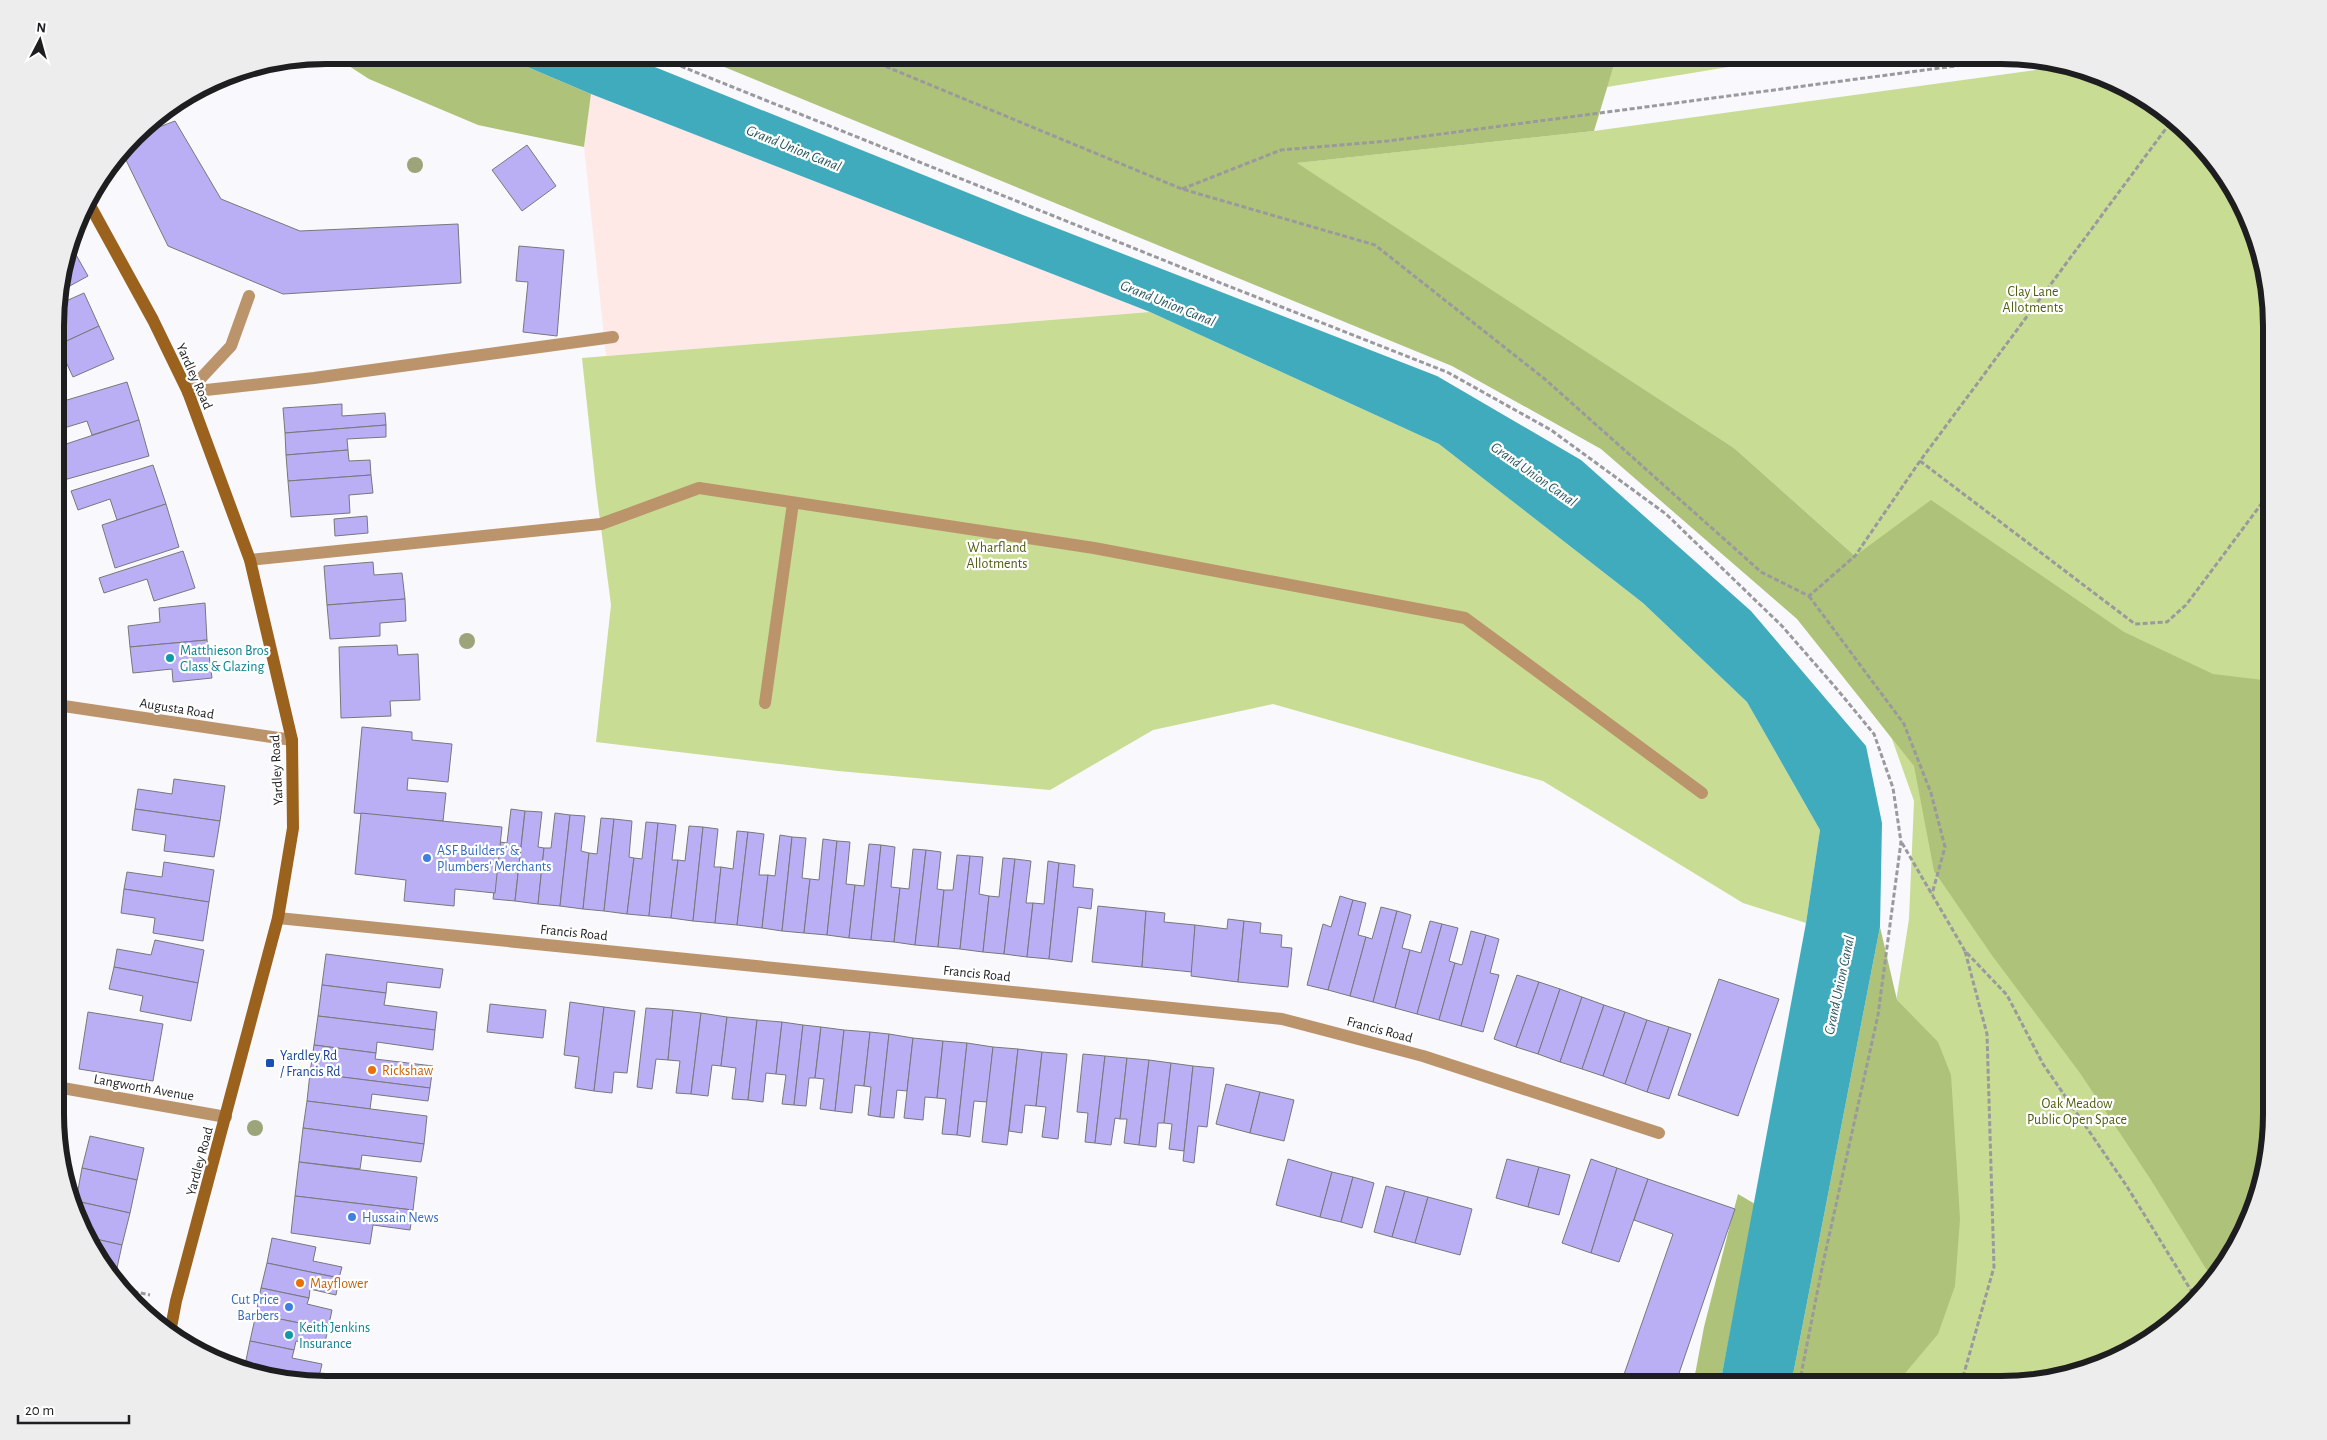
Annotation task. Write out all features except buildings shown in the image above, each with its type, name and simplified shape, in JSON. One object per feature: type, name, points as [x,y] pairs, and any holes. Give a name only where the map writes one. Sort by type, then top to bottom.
[{"type":"main road","name":"Yardley Road","points":[[92,209],[153,320],[188,392],[250,560],[292,740],[293,828],[278,918],[176,1301],[171,1326]]},
{"type":"street","points":[[188,392],[231,346],[249,296]]},
{"type":"street","points":[[188,392],[314,378],[613,337]]},
{"type":"street","points":[[250,560],[601,524],[699,488],[1094,548],[1465,618],[1702,793]]},
{"type":"street","points":[[766,703],[793,502]]},
{"type":"street","name":"Augusta Road","points":[[64,706],[292,740]]},
{"type":"street","name":"Francis Road","points":[[278,918],[1282,1019],[1423,1056],[1659,1133]]},
{"type":"street","name":"Langworth Avenue","points":[[64,1088],[226,1117]]},
{"type":"path","points":[[675,64],[1447,372],[1552,430],[1666,514],[1782,626],[1836,688],[1874,734],[1892,788],[1901,842],[1878,1015],[1822,1268],[1801,1376]]},
{"type":"path","points":[[880,64],[1182,189],[1376,245],[1546,380],[1762,572],[1808,596],[1904,724],[1931,793],[1946,847],[1932,894]]},
{"type":"path","points":[[1182,189],[1281,150],[1388,141],[1971,64]]},
{"type":"path","points":[[1808,596],[1855,556],[1920,461],[2169,125]]},
{"type":"path","points":[[1920,461],[2136,624],[2167,622],[2186,605],[2263,502]]},
{"type":"path","points":[[1901,842],[1965,951],[2007,995],[2043,1064],[2126,1185],[2192,1293]]},
{"type":"path","points":[[1963,1376],[1994,1267],[1987,1034],[1965,951]]},
{"type":"shaded area","points":[[591,94],[1150,312],[606,356],[584,147]]},
{"type":"green space","points":[[346,64],[520,64],[591,94],[584,147],[478,125],[369,79]]},
{"type":"green space","points":[[717,64],[1614,64],[1594,131],[1297,163],[1734,448],[1855,556],[1931,500],[2124,632],[2213,674],[2263,680],[2263,1131],[2254,1182],[2243,1214],[2228,1245],[2209,1274],[2151,1180],[2080,1073],[1991,954],[1934,871],[1914,766],[1797,619],[1601,449],[1452,366]]},
{"type":"green space","points":[[1614,64],[1747,64],[1607,87]]},
{"type":"green space","points":[[2048,68],[2085,78],[2117,91],[2161,118],[2209,166],[2228,195],[2243,226],[2254,258],[2263,309],[2263,1131],[2261,1148],[2254,1182],[2243,1214],[2228,1245],[2209,1274],[2161,1322],[2132,1341],[2101,1356],[2069,1367],[2018,1376],[1837,1376],[1909,919],[1914,801],[1892,739],[1862,700],[1855,556],[1734,448],[1296,163],[1594,131]]},
{"type":"green space","name":"Wharfland Allotments","points":[[1150,312],[1439,444],[1643,603],[1747,702],[1820,830],[1806,923],[1743,903],[1543,781],[1273,704],[1153,730],[1050,790],[838,771],[596,742],[611,605],[582,358]]},
{"type":"green space","points":[[1880,927],[1897,1000],[1938,1042],[1951,1075],[1960,1219],[1955,1286],[1938,1334],[1903,1376],[1793,1376]]},
{"type":"green space","points":[[1738,1194],[1755,1204],[1722,1376],[1695,1376],[1704,1327]]},
{"type":"water","name":"Grand Union Canal","points":[[520,64],[647,64],[1023,215],[1437,376],[1581,460],[1751,611],[1866,746],[1882,823],[1880,927],[1793,1376],[1722,1376],[1806,923],[1820,830],[1747,702],[1643,603],[1439,444],[1150,312],[591,94]]},
{"type":"place","name":"Matthieson Bros Glass & Glazing","points":[[170,658]]},
{"type":"place","name":"ASF Builders' & Plumbers' Merchants","points":[[427,858]]},
{"type":"place","name":"Yardley Rd / Francis Rd","points":[[270,1063]]},
{"type":"place","name":"Rickshaw","points":[[372,1070]]},
{"type":"place","name":"Hussain News","points":[[352,1217]]},
{"type":"place","name":"Mayflower","points":[[300,1283]]},
{"type":"place","name":"Cut Price Barbers","points":[[289,1307]]},
{"type":"place","name":"Keith Jenkins Insurance","points":[[289,1335]]},
{"type":"park label","name":"Clay Lane Allotments","points":[[2033,300]]},
{"type":"park label","name":"Oak Meadow Public Open Space","points":[[2077,1112]]}]
